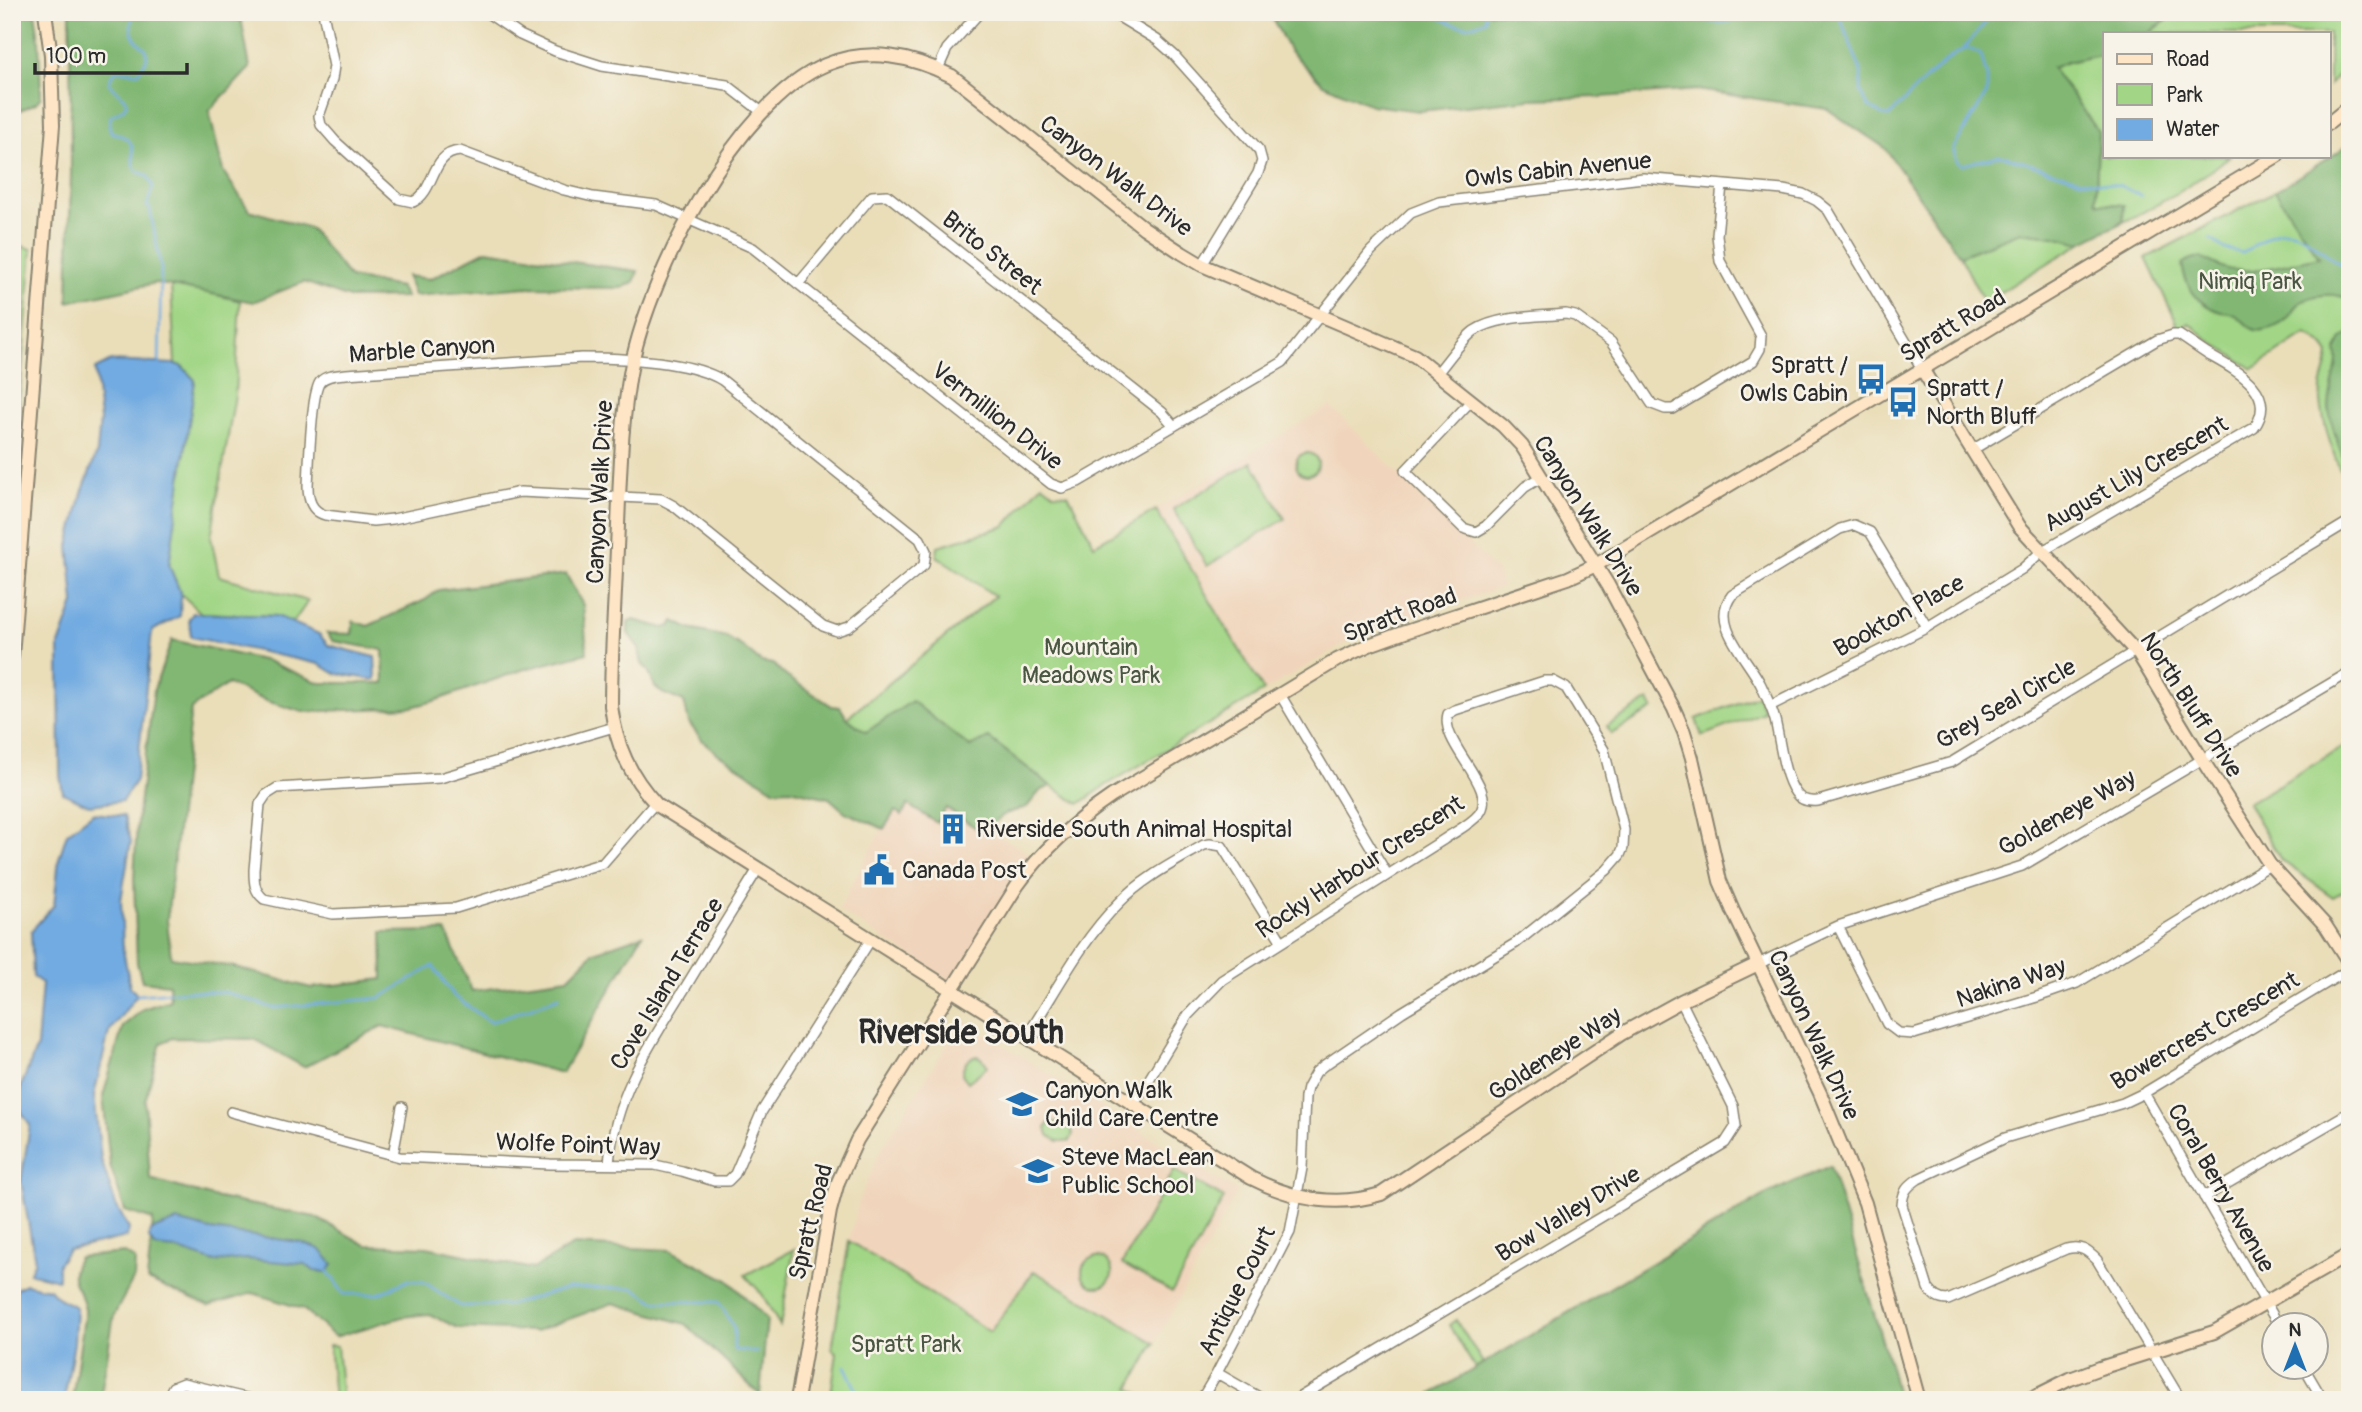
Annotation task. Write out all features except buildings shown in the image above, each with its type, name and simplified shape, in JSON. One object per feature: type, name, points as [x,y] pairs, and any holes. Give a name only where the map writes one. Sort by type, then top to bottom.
[{"type":"street","points":[[12,657],[53,125],[53,78],[45,12]]},
{"type":"street","name":"Vermillion Drive","points":[[323,12],[334,66],[319,116],[321,125],[334,141],[399,200],[413,202],[420,199],[443,156],[460,151],[564,190],[593,197],[649,203],[688,218],[753,248],[1056,486],[1068,487],[1078,482],[1283,362],[1318,316]]},
{"type":"street","points":[[486,12],[520,35],[555,51],[602,66],[727,85],[762,112]]},
{"type":"street","points":[[938,69],[947,49],[980,12]]},
{"type":"street","points":[[1111,12],[1157,40],[1174,55],[1259,150],[1262,161],[1258,173],[1202,265]]},
{"type":"street","name":"Canyon Walk Drive","points":[[952,989],[655,803],[632,774],[622,755],[614,727],[611,693],[624,419],[633,361],[652,300],[688,218],[712,179],[762,112],[803,77],[827,64],[850,57],[879,54],[920,61],[962,84],[1144,228],[1202,265],[1415,356],[1516,438],[1596,565],[1684,732],[1720,881],[1820,1093],[1865,1203],[1919,1400]]},
{"type":"street","points":[[2330,122],[2350,106]]},
{"type":"street","name":"Spratt Road","points":[[797,1400],[821,1256],[838,1182],[867,1123],[1026,874],[1065,831],[1112,796],[1337,660],[1370,645],[1543,587],[1596,565],[2274,158]]},
{"type":"street","name":"Owls Cabin Avenue","points":[[1318,316],[1371,251],[1401,220],[1422,207],[1439,202],[1643,178],[1794,192],[1824,206],[1840,228],[1922,369]]},
{"type":"street","points":[[1438,372],[1462,343],[1484,326],[1503,321],[1566,314],[1575,316],[1612,342],[1648,400],[1665,409],[1673,409],[1753,361],[1760,349],[1761,336],[1720,261],[1717,235],[1722,185]]},
{"type":"street","name":"Brito Street","points":[[798,284],[872,196],[887,194],[1162,412],[1174,426]]},
{"type":"street","name":"August Lily Crescent","points":[[1972,450],[2166,336],[2179,335],[2242,373],[2254,386],[2260,409],[2260,416],[2254,428],[2041,552]]},
{"type":"street","name":"Marble Canyon","points":[[619,496],[520,492],[382,521],[318,513],[308,494],[315,401],[320,382],[333,375],[582,358],[633,361]]},
{"type":"street","points":[[619,496],[653,498],[668,502],[823,626],[837,631],[849,627],[909,578],[924,565],[926,558],[926,551],[920,539],[722,380],[695,368],[633,361]]},
{"type":"street","name":"North Bluff Drive","points":[[1922,369],[2019,526],[2135,651],[2270,865],[2318,916],[2350,964]]},
{"type":"street","points":[[1471,401],[1405,471],[1463,528],[1476,532],[1486,526],[1525,487],[1542,477]]},
{"type":"street","name":"Grey Seal Circle","points":[[1927,627],[1870,532],[1854,525],[1840,529],[1732,595],[1724,609],[1725,625],[1760,683],[1770,706],[1790,783],[1799,797],[1811,802],[1818,801],[1952,762],[2350,521]]},
{"type":"street","name":"Bookton Place","points":[[1770,706],[1927,627],[2022,569],[2041,552]]},
{"type":"street","name":"Goldeneye Way","points":[[952,989],[1133,1106],[1269,1188],[1298,1196],[1352,1202],[1381,1194],[1621,1034],[1681,1001],[1838,926],[2022,866],[2350,672]]},
{"type":"street","name":"Rocky Harbour Crescent","points":[[1133,1106],[1188,1015],[1222,980],[1478,815],[1482,809],[1482,791],[1447,727],[1448,714],[1544,681],[1553,681],[1566,688],[1604,750],[1624,830],[1620,855],[1607,870],[1516,943],[1402,1012],[1316,1072],[1305,1097],[1298,1196]]},
{"type":"street","points":[[1281,696],[1387,874]]},
{"type":"street","points":[[614,727],[440,778],[277,788],[266,795],[260,804],[254,870],[257,892],[264,899],[333,914],[456,908],[603,863],[655,803]]},
{"type":"street","points":[[1027,1036],[1083,947],[1107,915],[1135,889],[1165,867],[1204,845],[1222,846],[1282,942]]},
{"type":"street","name":"Nakina Way","points":[[1838,926],[1887,1024],[1899,1032],[1914,1034],[2077,983],[2270,865]]},
{"type":"street","name":"Cove Island Terrace","points":[[609,1163],[614,1127],[623,1099],[644,1053],[758,869]]},
{"type":"street","name":"Wolfe Point Way","points":[[231,1112],[393,1155],[550,1164],[655,1165],[722,1182],[732,1178],[762,1111],[871,939]]},
{"type":"street","name":"Bowercrest Crescent","points":[[2153,1352],[2097,1260],[2077,1246],[1948,1300],[1940,1300],[1928,1288],[1902,1205],[1903,1194],[1908,1186],[1918,1179],[2006,1138],[2144,1093],[2350,969]]},
{"type":"street","name":"Bow Valley Drive","points":[[1295,1400],[1725,1143],[1736,1126],[1733,1106],[1681,1001]]},
{"type":"street","name":"Coral Berry Avenue","points":[[2144,1093],[2270,1310]]},
{"type":"street","points":[[393,1155],[402,1107]]},
{"type":"street","points":[[2204,1198],[2350,1112]]},
{"type":"street","name":"Antique Court","points":[[1200,1400],[1217,1373],[1286,1240],[1294,1221],[1298,1196]]},
{"type":"street","points":[[2034,1399],[2070,1379],[2214,1332],[2350,1254]]},
{"type":"street","points":[[2153,1352],[2181,1400]]},
{"type":"street","points":[[1217,1373],[1264,1400]]},
{"type":"street","points":[[2311,1380],[2323,1400]]},
{"type":"street","points":[[166,1400],[173,1387],[183,1383],[254,1400]]},
{"type":"shaded area","points":[[1330,406],[1497,571],[1502,587],[1391,623],[1344,644],[1264,691],[1156,510]]},
{"type":"shaded area","points":[[907,798],[945,801],[1033,857],[951,982],[839,910],[895,803]]},
{"type":"shaded area","name":"Steve MacLean Public School","points":[[963,1020],[1237,1192],[1155,1343],[1034,1272],[991,1332],[849,1241],[859,1201],[881,1150]]},
{"type":"green space","points":[[12,12],[35,12],[41,97],[36,103],[12,114]]},
{"type":"green space","points":[[70,12],[240,12],[250,68],[209,111],[223,171],[249,210],[310,228],[350,278],[400,287],[406,297],[349,298],[304,282],[253,302],[156,283],[68,302],[71,172]]},
{"type":"green space","points":[[1269,12],[2178,12],[2150,32],[2103,32],[2103,54],[2052,68],[2098,131],[2096,200],[2098,203],[2124,205],[2123,220],[2081,243],[2020,232],[1960,256],[1885,148],[1827,109],[1697,90],[1530,99],[1420,111],[1371,105],[1323,84],[1289,50]]},
{"type":"green space","points":[[2178,12],[2350,12],[2350,64],[2330,84],[2330,32],[2150,32]]},
{"type":"green space","points":[[2103,54],[2103,158],[2227,158],[2174,195],[2113,227],[2123,220],[2096,200],[2098,131],[2052,68]]},
{"type":"green space","points":[[2350,142],[2350,301],[2331,295],[2310,298],[2298,304],[2280,324],[2260,331],[2252,329],[2235,315],[2213,309],[2200,300],[2186,280],[2182,264],[2189,260],[2201,258],[2225,268],[2243,271],[2319,257],[2275,191]]},
{"type":"green space","name":"Nimiq Park","points":[[2275,191],[2350,301],[2350,490],[2334,455],[2322,412],[2321,388],[2329,355],[2322,345],[2306,334],[2253,369],[2213,343],[2189,323],[2181,329],[2176,327],[2177,323],[2146,258]]},
{"type":"green space","points":[[2020,232],[2081,243],[1984,302],[1960,256]]},
{"type":"green space","points":[[12,245],[32,249],[12,492]]},
{"type":"green space","points":[[486,250],[638,271],[634,282],[622,288],[528,287],[414,296],[407,276],[430,279]]},
{"type":"green space","points":[[171,286],[240,301],[235,395],[211,537],[219,576],[308,601],[293,623],[277,616],[201,613],[181,594],[169,565],[195,380],[182,366],[175,364]]},
{"type":"green space","points":[[2350,333],[2350,477],[2329,409],[2337,362],[2336,350],[2342,339]]},
{"type":"green space","points":[[1307,453],[1315,456],[1318,464],[1315,472],[1307,475],[1299,472],[1296,464],[1299,456]]},
{"type":"green space","points":[[1252,462],[1285,519],[1207,566],[1173,509]]},
{"type":"green space","name":"Mountain Meadows Park","points":[[1042,484],[1054,493],[1068,494],[1094,545],[1156,510],[1264,691],[1079,804],[989,738],[970,747],[912,702],[866,733],[847,718],[995,596],[937,556],[938,546],[1005,526]]},
{"type":"green space","points":[[566,574],[583,605],[587,653],[522,670],[412,707],[303,712],[266,701],[228,684],[191,709],[167,920],[171,957],[234,967],[311,988],[383,979],[382,932],[446,931],[472,991],[568,978],[594,952],[642,935],[562,1073],[382,1026],[304,1067],[254,1039],[172,1038],[161,1043],[145,1101],[150,1179],[213,1197],[315,1217],[366,1245],[427,1247],[533,1269],[573,1245],[670,1250],[728,1280],[767,1319],[760,1395],[686,1324],[613,1303],[536,1331],[458,1328],[429,1314],[402,1317],[335,1337],[303,1309],[253,1293],[209,1306],[147,1280],[153,1220],[125,1211],[110,1165],[103,1096],[123,1026],[143,1009],[170,1000],[169,984],[142,981],[137,963],[134,880],[137,821],[154,689],[172,640],[267,661],[320,683],[384,683],[383,650],[333,641],[327,633],[352,634],[353,621],[368,626],[425,600],[439,590]]},
{"type":"green space","points":[[634,620],[664,628],[671,626],[674,621],[690,629],[726,637],[761,662],[773,664],[786,676],[832,706],[840,707],[847,718],[866,732],[912,701],[970,747],[989,738],[1051,786],[1040,791],[1027,807],[1005,814],[982,832],[946,808],[937,823],[908,805],[902,815],[895,811],[884,829],[845,812],[829,798],[790,789],[775,790],[717,753],[689,723],[684,702],[662,693],[655,687],[648,670],[642,664],[639,649],[628,633],[628,622]]},
{"type":"green space","points":[[1758,695],[1764,712],[1702,736],[1696,719]]},
{"type":"green space","points":[[1649,700],[1653,709],[1611,734],[1607,726]]},
{"type":"green space","points":[[2350,743],[2350,887],[2333,897],[2281,860],[2248,803]]},
{"type":"green space","points":[[977,1056],[988,1066],[968,1082],[962,1074],[963,1067],[968,1060]]},
{"type":"green space","points":[[1050,1122],[1067,1125],[1073,1134],[1070,1141],[1058,1141],[1048,1135],[1046,1127]]},
{"type":"green space","points":[[1830,1166],[1898,1400],[1422,1400],[1767,1194]]},
{"type":"green space","points":[[1174,1170],[1224,1198],[1172,1292],[1122,1264]]},
{"type":"green space","name":"Spratt Park","points":[[849,1241],[990,1332],[1034,1271],[1155,1343],[1130,1388],[1150,1400],[1131,1400],[1124,1396],[1121,1400],[830,1400],[837,1353],[832,1349]]},
{"type":"green space","points":[[794,1249],[780,1326],[762,1294],[745,1275]]},
{"type":"green space","points":[[125,1253],[135,1260],[134,1278],[114,1315],[100,1400],[72,1400],[85,1311],[73,1279],[75,1266],[79,1257]]},
{"type":"green space","points":[[1097,1257],[1108,1261],[1112,1272],[1108,1283],[1097,1287],[1086,1283],[1082,1272],[1086,1261]]},
{"type":"green space","points":[[1456,1320],[1483,1363],[1475,1368],[1449,1325]]},
{"type":"green space","points":[[329,1345],[337,1346],[342,1400],[334,1400]]},
{"type":"water","points":[[111,361],[175,364],[181,366],[195,380],[169,565],[181,594],[180,616],[152,631],[136,780],[122,801],[89,805],[63,793],[60,776],[59,645],[74,603],[69,546],[82,493],[97,452],[100,420],[95,369]]},
{"type":"water","points":[[193,613],[277,616],[319,634],[328,645],[375,657],[376,680],[334,673],[319,664],[191,637],[189,619]]},
{"type":"water","points":[[93,813],[124,816],[131,841],[121,900],[123,949],[130,986],[137,995],[109,1032],[94,1095],[101,1159],[116,1205],[129,1229],[127,1237],[68,1250],[58,1264],[58,1280],[29,1273],[35,1261],[21,1181],[30,1125],[15,1102],[37,1046],[42,983],[33,977],[31,931],[54,905],[59,858],[67,833]]},
{"type":"water","points":[[177,1221],[211,1230],[299,1242],[320,1249],[333,1264],[328,1272],[314,1271],[305,1264],[246,1259],[215,1262],[176,1249],[155,1247],[149,1239],[150,1231]]},
{"type":"water","points":[[25,1284],[49,1289],[60,1299],[76,1307],[74,1343],[64,1400],[12,1400],[12,1291]]},
{"type":"waterway","points":[[135,12],[131,23],[132,33],[146,49],[147,58],[139,72],[121,70],[111,76],[109,83],[127,103],[123,109],[111,116],[109,125],[111,132],[131,143],[133,166],[138,172],[147,175],[153,186],[147,206],[150,209],[161,268],[159,365]]},
{"type":"waterway","points":[[1430,12],[1450,23],[1464,26],[1485,20],[1486,12]]},
{"type":"waterway","points":[[1565,12],[1575,12]]},
{"type":"waterway","points":[[1701,12],[1703,18],[1714,22],[1733,20],[1749,12]]},
{"type":"waterway","points":[[1838,12],[1861,71],[1861,92],[1868,106],[1882,115],[1889,116],[1958,52],[1968,49],[1981,55],[1987,77],[1987,93],[1953,149],[1957,161],[1962,165],[1998,156],[2007,157],[2081,180],[2119,185],[2141,196]]},
{"type":"waterway","points":[[1963,50],[1994,12]]},
{"type":"waterway","points":[[2211,239],[2225,249],[2243,253],[2277,232],[2297,233],[2350,269]]},
{"type":"waterway","points":[[137,995],[184,991],[225,992],[273,1008],[380,998],[433,966],[454,996],[490,1022],[559,997]]},
{"type":"waterway","points":[[326,1269],[344,1294],[378,1294],[409,1280],[424,1282],[460,1306],[509,1305],[568,1288],[634,1288],[654,1301],[719,1302],[734,1328],[734,1350],[757,1352]]},
{"type":"waterway","points":[[845,1366],[861,1400]]},
{"type":"place","name":"Spratt / Owls Cabin","points":[[1871,379]]},
{"type":"place","name":"Spratt / North Bluff","points":[[1903,402]]},
{"type":"place","name":"Riverside South Animal Hospital","points":[[953,829]]},
{"type":"place","name":"Canada Post","points":[[879,870]]},
{"type":"place","name":"Canyon Walk Child Care Centre","points":[[1022,1104]]},
{"type":"place","name":"Steve MacLean Public School","points":[[1038,1171]]},
{"type":"district","name":"Riverside South","points":[[961,1033]]}]
